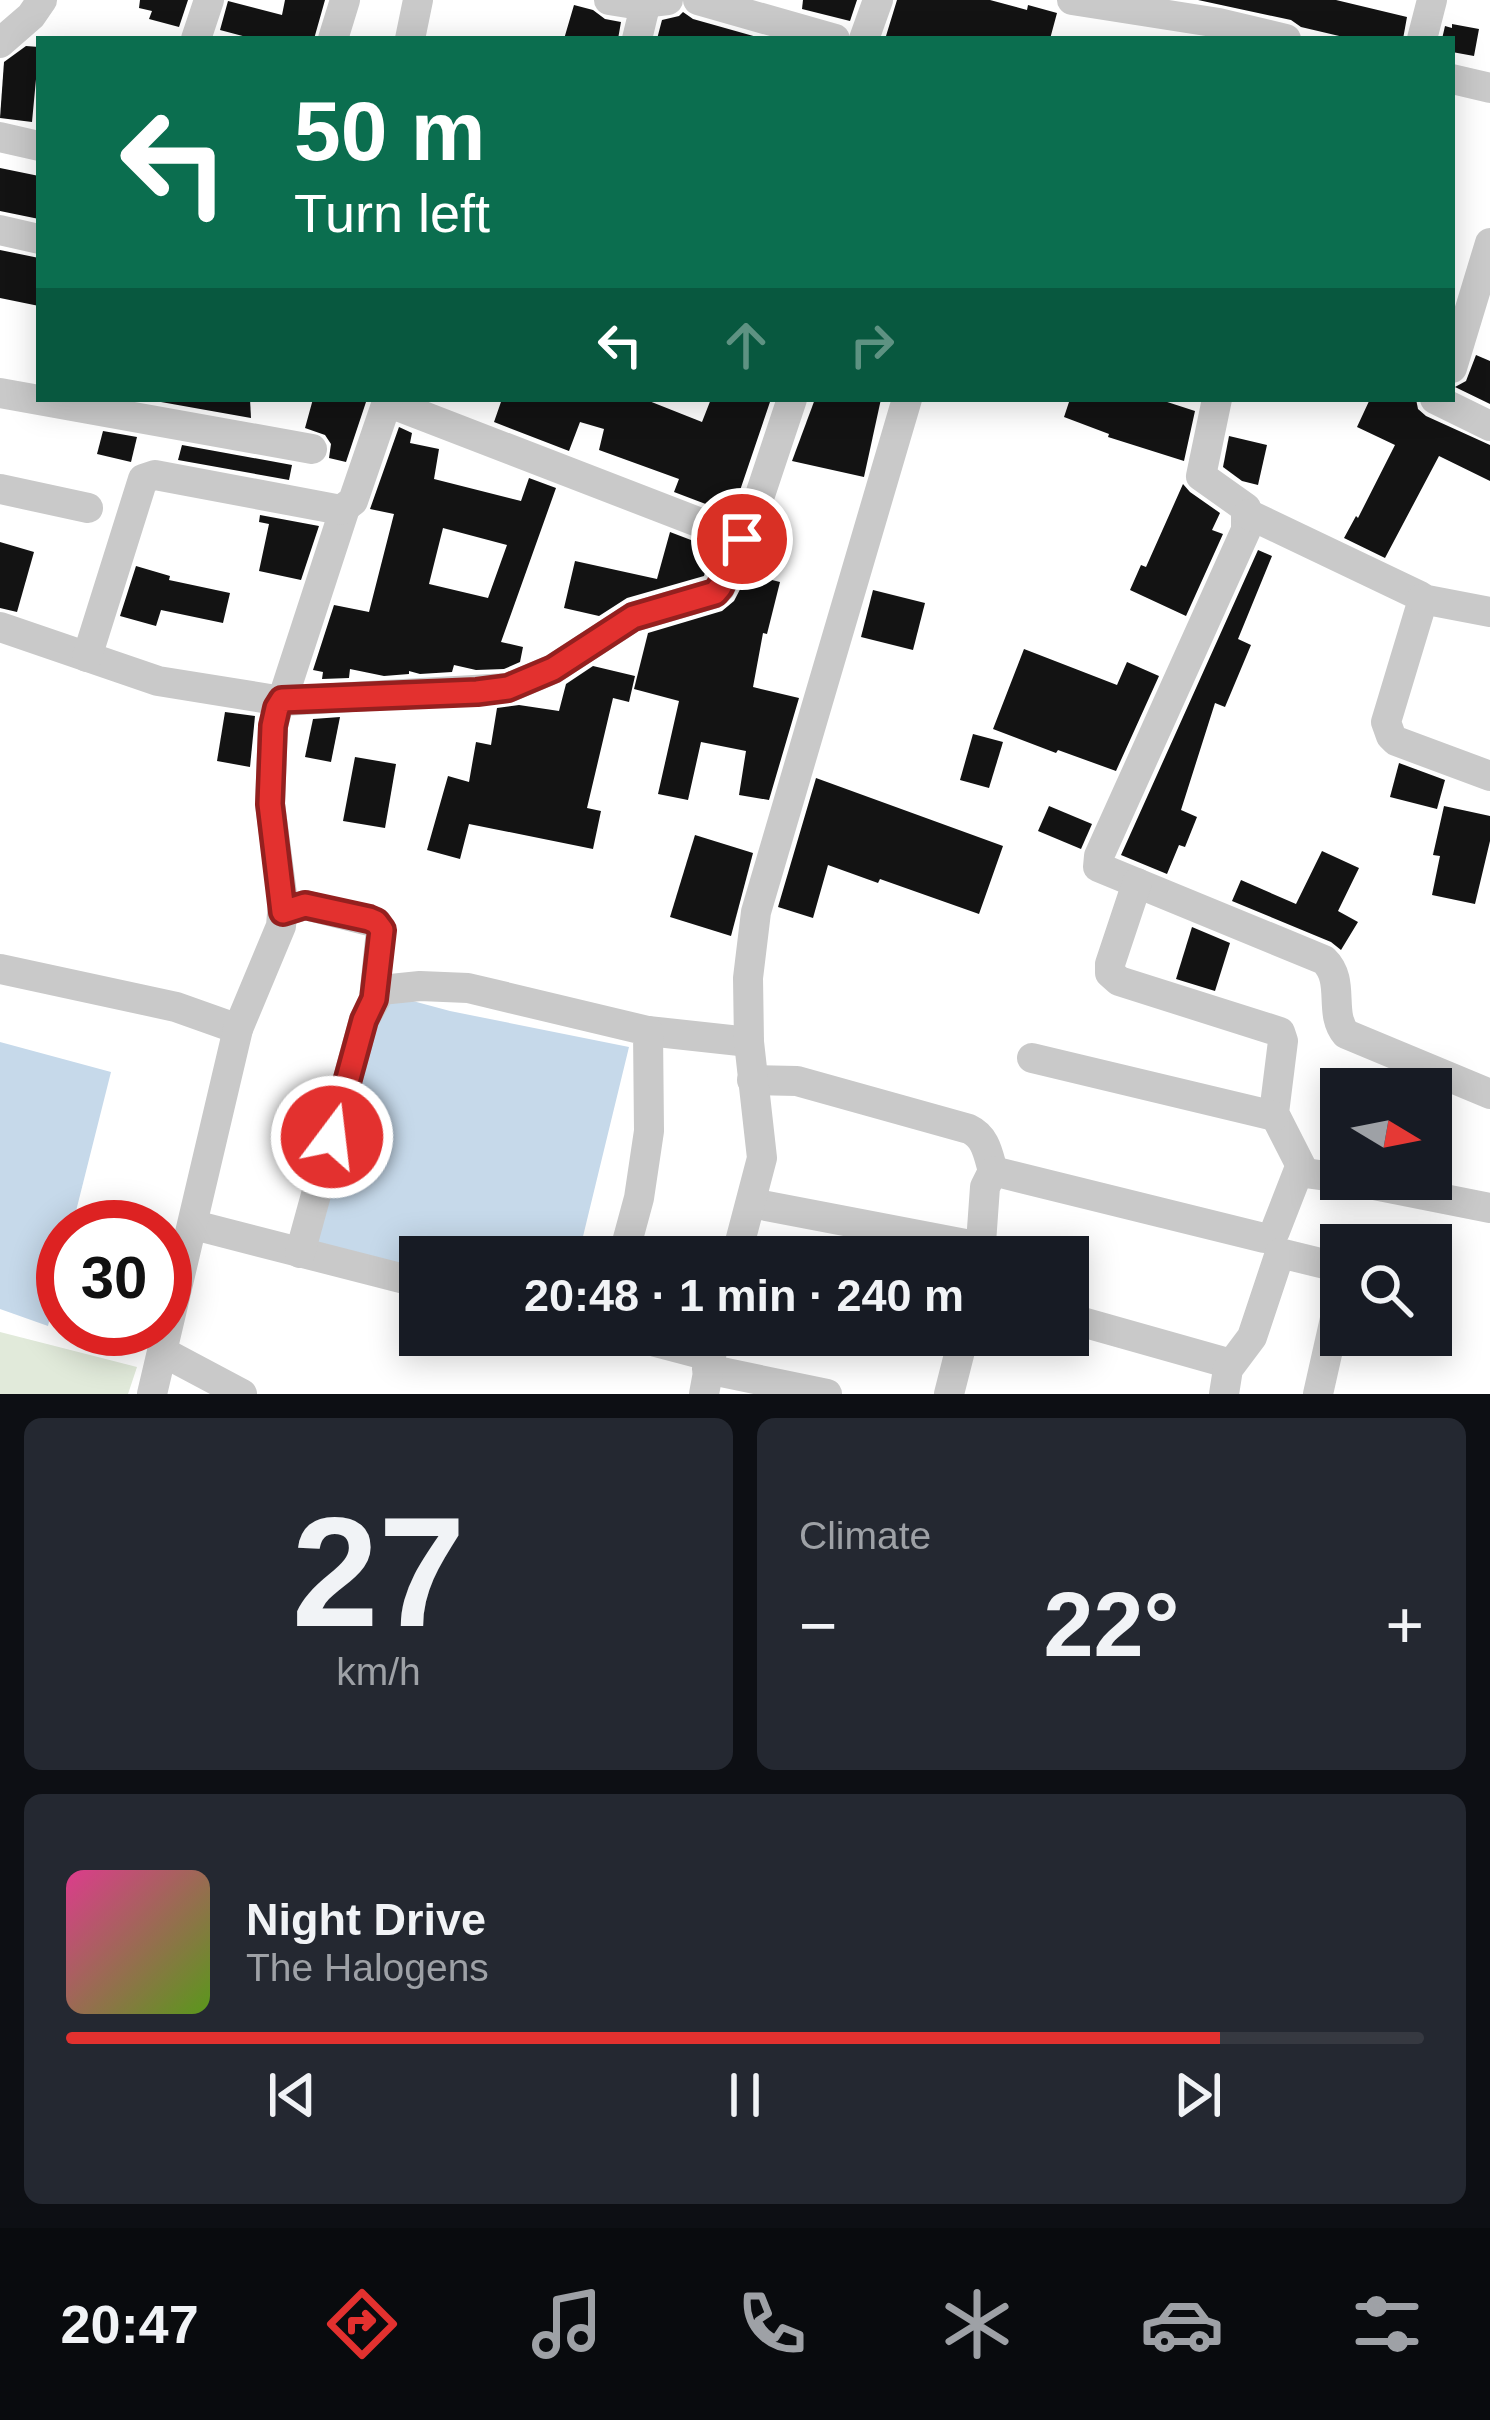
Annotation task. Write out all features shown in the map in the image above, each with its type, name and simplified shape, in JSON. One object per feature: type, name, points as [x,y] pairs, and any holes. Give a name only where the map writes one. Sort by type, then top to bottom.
[{"type":"street","points":[[0,43],[42,0]]},
{"type":"street","points":[[197,36],[209,0]]},
{"type":"street","points":[[334,36],[345,0]]},
{"type":"street","points":[[411,36],[418,0]]},
{"type":"street","points":[[609,0],[660,1],[640,36]]},
{"type":"street","points":[[698,0],[824,36]]},
{"type":"street","points":[[865,36],[878,0]]},
{"type":"street","points":[[1072,0],[1222,11],[1279,36]]},
{"type":"street","points":[[1423,36],[1432,0]]},
{"type":"street","points":[[1455,80],[1490,88]]},
{"type":"street","points":[[0,137],[36,145]]},
{"type":"street","points":[[0,230],[36,238]]},
{"type":"street","points":[[1455,358],[1490,243]]},
{"type":"street","points":[[0,393],[36,399]]},
{"type":"street","points":[[50,402],[312,449]]},
{"type":"street","points":[[87,657],[147,477],[340,510],[353,501],[387,402]]},
{"type":"street","points":[[393,402],[742,539]]},
{"type":"street","points":[[0,627],[158,681],[282,700],[508,688],[553,669],[633,617],[715,593],[742,539],[786,402]]},
{"type":"street","points":[[742,1236],[762,1158],[748,1042],[748,978],[756,912],[906,402]]},
{"type":"street","points":[[1215,402],[1202,476],[1243,503],[1248,514],[1246,530],[1099,867],[1324,961],[1336,973],[1339,1024],[1346,1034],[1490,1094]]},
{"type":"street","points":[[1444,402],[1490,426]]},
{"type":"street","points":[[0,489],[88,508]]},
{"type":"street","points":[[192,1234],[238,1029],[281,926],[270,804],[273,726],[345,508]]},
{"type":"street","points":[[1248,514],[1422,599],[1490,612]]},
{"type":"street","points":[[1422,599],[1386,722],[1388,730],[1396,741],[1490,776]]},
{"type":"street","points":[[1137,883],[1110,973],[1119,981],[1280,1032],[1283,1041],[1274,1116],[1304,1172]]},
{"type":"street","points":[[283,912],[305,905],[376,922],[382,930],[374,999]]},
{"type":"street","points":[[0,969],[176,1007],[238,1029]]},
{"type":"street","points":[[300,1253],[364,1020],[381,990],[468,988],[648,1031],[748,1042]]},
{"type":"street","points":[[629,1236],[649,1131],[648,1031]]},
{"type":"street","points":[[1032,1058],[1274,1116]]},
{"type":"street","points":[[752,1080],[797,1081],[969,1129],[983,1141],[993,1171],[985,1187],[981,1236]]},
{"type":"street","points":[[993,1171],[1264,1238],[1275,1232],[1295,1175],[1320,1175]]},
{"type":"street","points":[[1449,1200],[1490,1208]]},
{"type":"street","points":[[751,1203],[905,1236]]},
{"type":"street","points":[[194,1226],[399,1278]]},
{"type":"street","points":[[1089,1326],[1227,1379],[1252,1337],[1280,1253],[1320,1263]]},
{"type":"street","points":[[152,1394],[162,1356]]},
{"type":"street","points":[[171,1356],[242,1394]]},
{"type":"street","points":[[949,1394],[959,1356]]},
{"type":"street","points":[[1318,1394],[1327,1356]]},
{"type":"street","points":[[709,1363],[827,1394]]},
{"type":"green space","points":[[0,1332],[36,1341],[36,1356],[94,1356],[137,1367],[128,1394],[0,1394]]},
{"type":"water","points":[[383,993],[629,1047],[583,1236],[399,1236],[399,1275],[310,1253]]},
{"type":"water","points":[[0,1042],[111,1072],[79,1200],[36,1200],[36,1322],[0,1309]]},
{"type":"building","points":[[140,0],[188,0],[179,27],[149,19],[152,11],[139,8]]},
{"type":"building","points":[[285,0],[325,0],[315,36],[243,36],[220,30],[228,1],[282,15]]},
{"type":"building","points":[[803,0],[857,0],[850,21],[802,9]]},
{"type":"building","points":[[897,0],[990,0],[1057,13],[1051,36],[886,36]]},
{"type":"building","points":[[1198,0],[1336,0],[1407,17],[1404,36],[1339,36]]},
{"type":"building","points":[[574,5],[621,22],[619,36],[565,36]]},
{"type":"building","points":[[683,12],[753,36],[658,36],[662,20]]},
{"type":"building","points":[[1452,24],[1479,29],[1474,56],[1455,53],[1455,36],[1443,36],[1445,26],[1452,28]]},
{"type":"building","points":[[26,46],[36,47],[32,122],[0,118],[4,62]]},
{"type":"building","points":[[0,168],[36,175],[36,218],[0,211]]},
{"type":"building","points":[[0,250],[36,257],[36,305],[0,298]]},
{"type":"building","points":[[1476,355],[1490,361],[1490,404],[1455,387],[1466,381]]},
{"type":"building","points":[[161,402],[250,402],[251,418]]},
{"type":"building","points":[[312,402],[366,402],[346,462],[329,458],[331,444],[325,435],[305,428]]},
{"type":"building","points":[[501,402],[652,402],[702,422],[710,402],[770,402],[732,514],[674,492],[679,479],[599,450],[604,429],[580,422],[569,451],[494,422]]},
{"type":"building","points":[[814,402],[880,402],[864,477],[792,461]]},
{"type":"building","points":[[1069,402],[1167,402],[1195,411],[1184,461],[1108,437],[1064,417]]},
{"type":"building","points":[[1369,402],[1417,402],[1426,416],[1490,445],[1490,481],[1439,456],[1385,558],[1344,538],[1395,445],[1357,427]]},
{"type":"building","points":[[399,427],[412,433],[410,443],[439,449],[434,479],[521,501],[529,478],[556,488],[501,642],[523,647],[520,662],[504,669],[454,665],[452,672],[384,676],[350,669],[349,678],[322,679],[323,672],[313,670],[334,605],[369,612],[394,514],[370,509]],"holes":[[[443,528],[507,545],[488,598],[429,584]]]},
{"type":"building","points":[[103,431],[137,437],[131,462],[97,454]]},
{"type":"building","points":[[1229,436],[1267,445],[1258,485],[1242,481],[1223,467]]},
{"type":"building","points":[[182,445],[292,465],[289,480],[178,460]]},
{"type":"building","points":[[1183,484],[1220,513],[1212,530],[1223,534],[1186,616],[1130,590],[1141,565],[1146,567]]},
{"type":"building","points":[[260,515],[319,526],[301,580],[259,571],[269,524],[259,522]]},
{"type":"building","points":[[670,532],[712,548],[704,576],[627,598],[599,616],[564,608],[575,561],[657,579]]},
{"type":"building","points":[[0,542],[34,552],[17,612],[0,608]]},
{"type":"building","points":[[1258,550],[1272,556],[1238,639],[1251,645],[1225,707],[1215,703],[1181,810],[1197,817],[1167,874],[1121,855]]},
{"type":"building","points":[[136,566],[170,576],[169,580],[230,593],[223,623],[161,610],[156,626],[120,616]]},
{"type":"building","points":[[748,574],[780,582],[767,634],[763,633],[753,687],[799,698],[769,800],[739,795],[746,751],[701,742],[688,800],[658,794],[679,701],[634,689],[648,633],[722,611],[734,601]]},
{"type":"building","points":[[873,590],[925,603],[913,650],[861,637]]},
{"type":"building","points":[[1024,649],[1117,685],[1127,662],[1159,676],[1116,771],[993,729]]},
{"type":"building","points":[[593,666],[635,676],[629,702],[613,698],[587,808],[601,811],[593,849],[469,824],[460,859],[427,850],[448,776],[469,782],[476,742],[491,745],[497,708],[519,705],[559,711],[566,684]]},
{"type":"building","points":[[225,712],[255,716],[250,767],[217,761]]},
{"type":"building","points":[[340,717],[331,762],[305,757],[313,719]]},
{"type":"building","points":[[973,734],[1003,742],[989,788],[960,780]]},
{"type":"building","points":[[355,757],[396,764],[385,828],[343,821]]},
{"type":"building","points":[[1399,763],[1445,780],[1437,809],[1390,797]]},
{"type":"building","points":[[816,778],[1003,846],[979,914],[828,865],[813,918],[778,907]]},
{"type":"building","points":[[1049,806],[1092,824],[1081,849],[1038,831]]},
{"type":"building","points":[[1444,806],[1490,816],[1490,841],[1475,904],[1432,895],[1440,856],[1433,855]]},
{"type":"building","points":[[695,835],[753,853],[731,936],[670,917]]},
{"type":"building","points":[[1322,851],[1359,868],[1338,911],[1358,922],[1341,950],[1232,901],[1241,880],[1296,904]]},
{"type":"building","points":[[1192,927],[1230,943],[1215,991],[1176,979]]},
{"type":"route","points":[[332,1137],[374,999],[382,930],[369,919],[305,905],[283,912],[270,804],[273,726],[279,704],[282,700],[508,688],[553,669],[633,617],[715,593],[742,539]]}]
